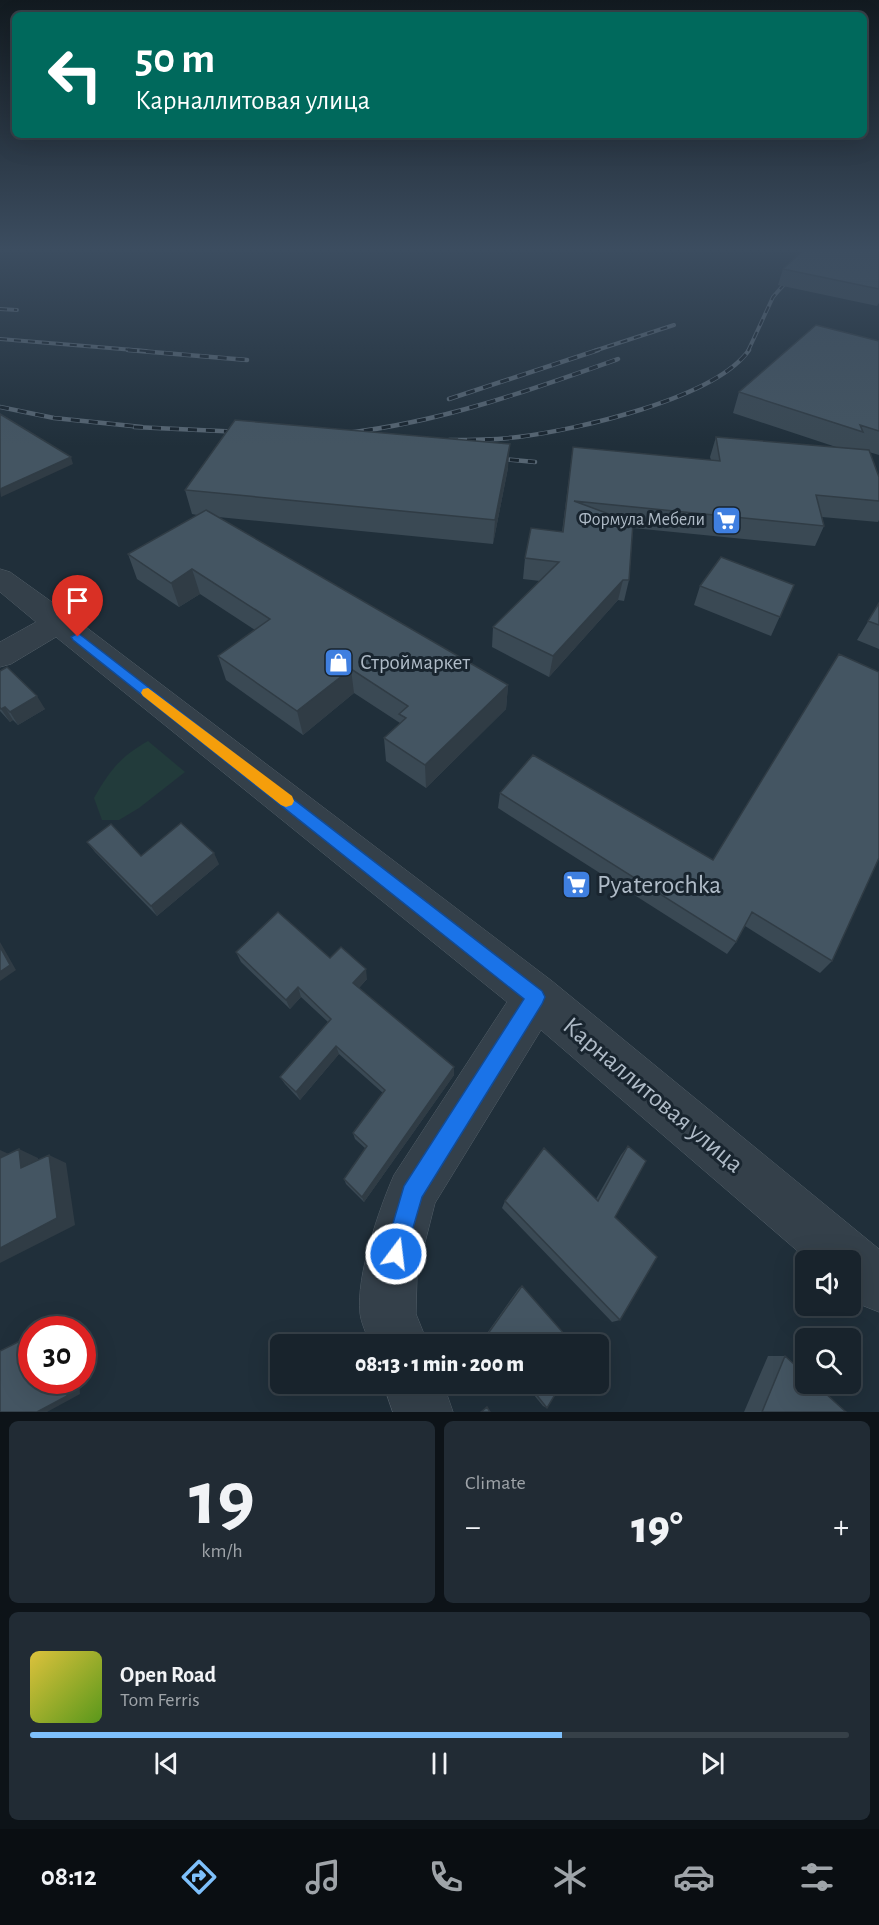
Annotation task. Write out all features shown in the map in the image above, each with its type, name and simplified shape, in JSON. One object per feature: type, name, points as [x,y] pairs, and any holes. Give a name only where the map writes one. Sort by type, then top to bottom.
[{"type":"street","name":"Карналлитовая улица","points":[[0,578],[536,997],[838,1250]]},
{"type":"street","points":[[0,656],[59,622]]},
{"type":"street","points":[[395,1334],[388,1314],[390,1274],[412,1193],[536,997]]},
{"type":"street","name":"Карналлитовая улица","points":[[861,1269],[879,1284]]},
{"type":"street","points":[[417,1394],[423,1412]]},
{"type":"green space","points":[[148,741],[185,772],[139,808],[119,820],[102,820],[94,798],[116,765]]},
{"type":"building","points":[[816,325],[879,341],[879,431],[860,425],[863,432],[739,392]]},
{"type":"building","points":[[0,414],[71,457],[0,489]]},
{"type":"building","points":[[235,420],[510,444],[495,520],[185,490]]},
{"type":"building","points":[[716,437],[869,450],[879,477],[879,501],[816,495],[824,526],[574,501],[633,523],[629,580],[623,580],[553,656],[493,627],[559,562],[525,558],[531,528],[563,532],[573,447],[720,461]]},
{"type":"building","name":"Строймаркет","points":[[206,510],[508,685],[425,765],[384,738],[406,718],[399,714],[408,706],[351,669],[297,711],[218,656],[270,619],[192,569],[171,583],[128,554]]},
{"type":"building","points":[[721,557],[794,585],[780,617],[700,586]]},
{"type":"building","points":[[879,603],[879,625],[868,621]]},
{"type":"building","points":[[839,654],[879,672],[879,858],[832,961],[752,912],[736,942],[500,793],[533,755],[713,860]]},
{"type":"building","points":[[7,667],[37,696],[10,712],[5,707],[1,709],[0,707],[0,671]]},
{"type":"building","points":[[181,823],[214,853],[151,906],[87,842],[111,824],[141,856]]},
{"type":"building","points":[[278,912],[330,958],[341,947],[366,969],[353,983],[454,1067],[362,1197],[344,1179],[367,1146],[353,1133],[385,1090],[336,1046],[296,1092],[280,1077],[331,1019],[298,987],[286,1000],[236,952]]},
{"type":"building","points":[[0,947],[10,965],[0,972]]},
{"type":"building","points":[[628,1146],[646,1161],[615,1217],[657,1257],[620,1320],[505,1201],[544,1148],[598,1201]]},
{"type":"building","points":[[19,1149],[21,1168],[49,1155],[57,1218],[0,1248],[0,1158]]},
{"type":"building","points":[[522,1286],[564,1334],[488,1334]]},
{"type":"building","points":[[18,1342],[18,1394],[67,1394],[67,1396],[37,1412],[0,1412],[0,1351]]},
{"type":"building","points":[[785,1356],[795,1365],[795,1394],[826,1394],[846,1412],[762,1412]]},
{"type":"building","points":[[536,1394],[555,1394],[547,1408]]},
{"type":"railway","points":[[748,351],[765,315]]},
{"type":"railway","points":[[594,351],[674,325]]},
{"type":"railway","points":[[0,339],[146,351]]},
{"type":"railway","points":[[128,350],[247,360]]},
{"type":"railway","points":[[449,399],[598,350]]},
{"type":"railway","points":[[449,440],[501,439],[543,433],[642,409],[707,383],[732,368],[749,350]]},
{"type":"railway","points":[[346,433],[416,421],[484,404],[618,359]]},
{"type":"railway","points":[[0,407],[54,418],[142,427]]},
{"type":"railway","points":[[134,427],[242,432]]},
{"type":"railway","points":[[492,458],[535,462]]},
{"type":"slow traffic","points":[[148,693],[286,801]]},
{"type":"place","name":"Формула Мебели","points":[[726,520]]},
{"type":"place","name":"Строймаркет","points":[[339,662]]},
{"type":"place","name":"Pyaterochka","points":[[576,885]]},
{"type":"route","points":[[78,637],[536,997],[412,1193],[396,1254]]}]
